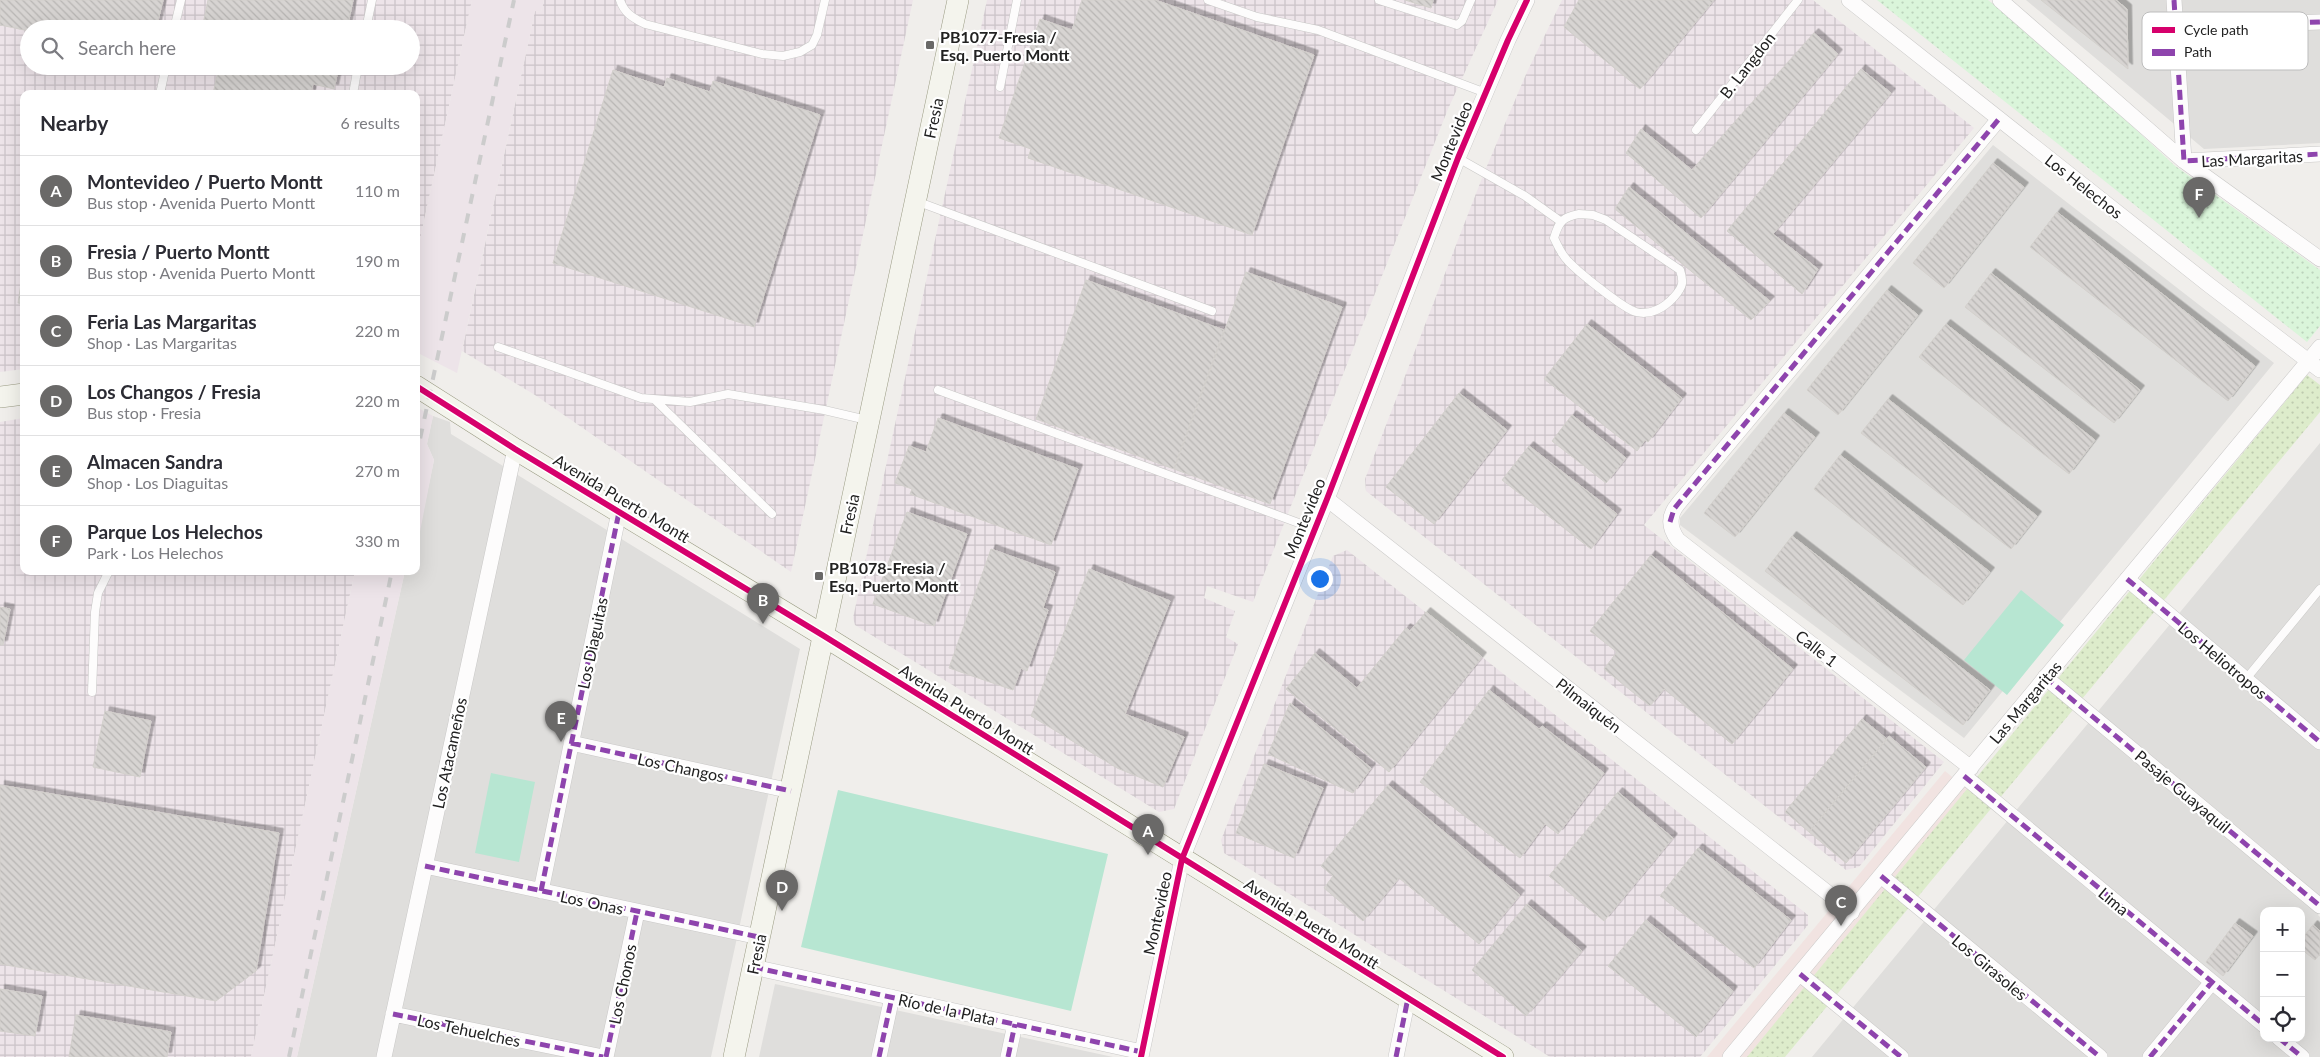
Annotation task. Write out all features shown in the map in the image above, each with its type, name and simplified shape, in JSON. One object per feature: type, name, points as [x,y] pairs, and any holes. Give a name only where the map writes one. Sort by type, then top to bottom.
[{"type":"street","name":"Montevideo","points":[[1141,1054],[1182,859],[1327,498],[1458,158],[1528,0]]},
{"type":"street","name":"Los Helechos","points":[[1849,0],[2314,365]]},
{"type":"street","points":[[2000,0],[2184,161],[2320,260]]},
{"type":"street","name":"Fresia","points":[[734,1057],[956,1]]},
{"type":"street","points":[[2178,70],[2184,161]]},
{"type":"street","name":"Calle 1","points":[[1967,772],[1678,540],[1671,528],[1670,522],[1674,509],[1678,504],[1999,119]]},
{"type":"street","name":"Las Margaritas","points":[[2184,161],[2320,154]]},
{"type":"street","name":"Las Margaritas","points":[[1730,1057],[2127,579],[2314,365],[2320,347]]},
{"type":"street","name":"Avenida Puerto Montt","points":[[420,389],[515,449],[824,636],[1503,1057]]},
{"type":"street","points":[[0,397],[20,394]]},
{"type":"street","name":"Los Atacameños","points":[[384,1057],[515,449]]},
{"type":"street","name":"Pilmaiquén","points":[[1327,498],[1852,912]]},
{"type":"street","name":"Los Diaguitas","points":[[541,891],[619,512]]},
{"type":"street","name":"Los Heliotropos","points":[[2127,579],[2320,742]]},
{"type":"street","name":"Pasaje Guayaquil","points":[[2046,677],[2320,906]]},
{"type":"street","name":"Los Changos","points":[[571,743],[791,791]]},
{"type":"street","name":"Lima","points":[[1967,772],[2260,1022]]},
{"type":"street","name":"Los Onas","points":[[425,866],[759,937]]},
{"type":"street","name":"Los Girasoles","points":[[1881,876],[2100,1057]]},
{"type":"street","name":"Los Chonos","points":[[605,1057],[637,912]]},
{"type":"street","name":"Río de la Plata","points":[[753,966],[1141,1054]]},
{"type":"street","points":[[1800,974],[1901,1057]]},
{"type":"street","points":[[2150,1057],[2212,982]]},
{"type":"street","points":[[879,1057],[892,997]]},
{"type":"street","points":[[1396,1057],[1408,998]]},
{"type":"street","name":"Los Tehuelches","points":[[394,1014],[605,1057]]},
{"type":"street","points":[[1008,1057],[1015,1024]]},
{"type":"street","points":[[2284,1042],[2302,1057]]},
{"type":"lane","points":[[176,20],[181,0]]},
{"type":"lane","points":[[368,20],[372,0]]},
{"type":"lane","points":[[620,0],[622,7],[630,16],[644,24],[762,54],[783,56],[800,52],[812,45],[817,34],[825,0]]},
{"type":"lane","points":[[1000,87],[1017,0]]},
{"type":"lane","points":[[1208,0],[1257,17],[1318,30],[1486,93]]},
{"type":"lane","points":[[1379,0],[1457,25],[1462,21],[1471,0]]},
{"type":"lane","name":"B. Langdon","points":[[1696,130],[1798,0]]},
{"type":"lane","points":[[161,90],[164,75]]},
{"type":"lane","points":[[354,90],[356,75]]},
{"type":"lane","points":[[1458,158],[1525,196],[1560,221]]},
{"type":"lane","points":[[915,201],[1212,311]]},
{"type":"lane","points":[[1579,214],[1593,215],[1606,220],[1680,270],[1684,280],[1681,290],[1667,305],[1655,311],[1638,313],[1626,307],[1569,262],[1559,250],[1554,238],[1560,221],[1564,216],[1579,214]]},
{"type":"lane","points":[[498,347],[641,398],[690,402],[728,394],[824,410],[869,420]]},
{"type":"lane","points":[[938,390],[1315,528]]},
{"type":"lane","points":[[654,400],[772,514]]},
{"type":"lane","points":[[92,692],[94,612],[98,593],[107,575]]},
{"type":"lane","points":[[2246,679],[2320,589]]},
{"type":"shaded area","points":[[0,0],[472,0],[420,240],[420,90],[20,90],[20,370],[0,372]]},
{"type":"shaded area","points":[[472,0],[544,0],[541,12],[535,11],[457,373],[420,354],[420,240]]},
{"type":"shaded area","points":[[544,0],[913,0],[791,572],[535,395],[462,351],[535,11],[541,12]]},
{"type":"shaded area","points":[[987,0],[1498,0],[1448,109],[1253,602],[1207,586],[1204,598],[1235,611],[1226,637],[1238,644],[1174,809],[1159,812],[855,625],[853,618]]},
{"type":"shaded area","points":[[1562,0],[1813,0],[1974,128],[1644,525],[1944,762],[1859,867],[1846,870],[1366,491],[1365,479],[1484,173],[1527,72]]},
{"type":"shaded area","points":[[2026,0],[2320,0],[2320,143],[2204,149]]},
{"type":"shaded area","points":[[1993,145],[2274,363],[1964,738],[1680,525],[1680,518]]},
{"type":"shaded area","points":[[420,409],[433,416],[427,444],[434,460],[420,532]]},
{"type":"shaded area","points":[[433,416],[450,422],[451,434],[800,649],[711,1057],[297,1057],[404,575],[420,575],[420,528],[434,460],[427,444]]},
{"type":"shaded area","points":[[20,419],[20,575],[354,575],[251,1057],[0,1057],[0,422]]},
{"type":"shaded area","points":[[2320,443],[2320,912],[2318,915],[2320,917],[2320,1057],[1812,1057]]},
{"type":"shaded area","points":[[1347,550],[1808,915],[1808,925],[1700,1057],[1550,1057],[1224,853],[1221,840],[1333,556]]},
{"type":"shaded area","points":[[354,575],[404,575],[297,1057],[251,1057]]},
{"type":"shaded area","points":[[1945,771],[1974,795],[1759,1057],[1707,1057]]},
{"type":"shaded area","points":[[775,984],[1113,1057],[759,1057]]},
{"type":"green space","points":[[1877,0],[1988,0],[2048,48],[2174,165],[2320,270],[2320,326],[2307,342]]},
{"type":"green space","points":[[2307,375],[2320,385],[2320,412],[1785,1057],[1747,1057]]},
{"type":"green space","points":[[2021,590],[2064,625],[2007,695],[1964,660]]},
{"type":"green space","points":[[491,773],[535,782],[519,862],[475,853]]},
{"type":"green space","points":[[838,790],[1108,854],[1071,1011],[801,947]]},
{"type":"building","points":[[0,0],[163,0],[158,20],[20,20],[20,29],[0,25]]},
{"type":"building","points":[[208,0],[353,0],[349,20],[204,20]]},
{"type":"building","points":[[1082,0],[1155,0],[1314,55],[1252,235],[1028,158],[1031,149],[999,138],[1040,19],[1072,30]]},
{"type":"building","points":[[1405,0],[1433,0],[1431,8]]},
{"type":"building","points":[[1579,0],[1714,0],[1640,89],[1564,27]]},
{"type":"building","points":[[2041,0],[2116,0],[2127,9],[2128,69]]},
{"type":"building","points":[[1814,33],[1838,54],[1701,218],[1626,153],[1641,129],[1692,170]]},
{"type":"building","points":[[1861,69],[1891,93],[1773,234],[1818,269],[1802,294],[1727,231]]},
{"type":"building","points":[[613,70],[664,87],[667,78],[710,92],[713,81],[820,115],[754,327],[553,263]]},
{"type":"building","points":[[217,75],[337,75],[334,89],[313,84],[312,90],[214,90]]},
{"type":"building","points":[[1993,163],[2024,187],[1944,288],[1913,263]]},
{"type":"building","points":[[1629,187],[1770,301],[1751,320],[1615,209]]},
{"type":"building","points":[[2057,212],[2255,366],[2228,401],[2030,247]]},
{"type":"building","points":[[1246,272],[1342,307],[1270,504],[1174,469]]},
{"type":"building","points":[[1991,273],[2140,390],[2114,423],[1965,307]]},
{"type":"building","points":[[1086,280],[1224,330],[1174,469],[1036,419]]},
{"type":"building","points":[[1887,290],[1918,315],[1838,415],[1807,390]]},
{"type":"building","points":[[1587,324],[1682,398],[1648,442],[1645,440],[1637,451],[1544,379]]},
{"type":"building","points":[[1946,324],[2095,440],[2069,474],[1919,357]]},
{"type":"building","points":[[1459,393],[1507,430],[1434,524],[1386,487]]},
{"type":"building","points":[[1888,399],[2037,516],[2011,549],[1861,433]]},
{"type":"building","points":[[1784,413],[1815,437],[1735,537],[1704,513]]},
{"type":"building","points":[[1572,415],[1626,458],[1606,483],[1552,441]]},
{"type":"building","points":[[938,418],[1078,469],[1051,545],[910,494],[912,489],[895,483],[909,446],[926,452]]},
{"type":"building","points":[[1529,446],[1617,514],[1591,549],[1502,480]]},
{"type":"building","points":[[1840,455],[1990,572],[1963,605],[1814,489]]},
{"type":"building","points":[[907,512],[967,534],[934,626],[873,604]]},
{"type":"building","points":[[1792,536],[1990,690],[1963,725],[1765,571]]},
{"type":"building","points":[[991,549],[1055,572],[1043,608],[1048,610],[1027,671],[1021,668],[1013,690],[949,668]]},
{"type":"building","points":[[1651,555],[1793,669],[1732,744],[1664,689],[1650,706],[1604,669],[1617,652],[1590,631]]},
{"type":"building","points":[[1089,569],[1170,601],[1125,714],[1184,737],[1163,787],[1117,768],[1031,716]]},
{"type":"building","points":[[0,607],[10,609],[3,645],[0,645]]},
{"type":"building","points":[[1426,612],[1482,657],[1389,772],[1286,689],[1315,653],[1357,688],[1406,628],[1410,631]]},
{"type":"building","points":[[1489,690],[1539,729],[1542,726],[1604,773],[1558,834],[1545,824],[1520,858],[1420,782]]},
{"type":"building","points":[[1290,703],[1371,768],[1353,793],[1268,754]]},
{"type":"building","points":[[105,711],[151,721],[140,777],[93,767]]},
{"type":"building","points":[[1862,719],[1887,739],[1809,832],[1785,812]]},
{"type":"building","points":[[1889,736],[1926,767],[1846,863],[1809,832]]},
{"type":"building","points":[[1264,764],[1323,788],[1294,858],[1236,833]]},
{"type":"building","points":[[0,785],[279,833],[256,971],[216,1001],[0,964]]},
{"type":"building","points":[[1388,785],[1520,895],[1479,944],[1399,878],[1363,921],[1324,888],[1333,876],[1321,866]]},
{"type":"building","points":[[1618,792],[1673,838],[1604,921],[1549,876]]},
{"type":"building","points":[[1698,848],[1791,920],[1754,968],[1660,896]]},
{"type":"building","points":[[1527,904],[1582,951],[1526,1016],[1472,970]]},
{"type":"building","points":[[1646,920],[1733,991],[1696,1037],[1608,966]]},
{"type":"building","points":[[2235,923],[2253,936],[2223,976],[2206,962]]},
{"type":"building","points":[[2313,925],[2320,931],[2320,954],[2315,960],[2305,952],[2305,935]]},
{"type":"building","points":[[0,989],[42,996],[35,1036],[0,1031]]},
{"type":"building","points":[[76,1015],[171,1032],[167,1057],[69,1057]]},
{"type":"railway","points":[[420,439],[514,0]]},
{"type":"railway","points":[[289,1057],[391,575]]},
{"type":"marked path","points":[[2174,0],[2175,12]]},
{"type":"marked path","points":[[2308,22],[2320,22]]},
{"type":"marked path","points":[[2178,70],[2184,161],[2320,154]]},
{"type":"marked path","points":[[1670,522],[1674,509],[1678,504],[1999,119]]},
{"type":"marked path","points":[[541,891],[619,512]]},
{"type":"marked path","points":[[2127,579],[2320,742]]},
{"type":"marked path","points":[[2045,677],[2320,906]]},
{"type":"marked path","points":[[571,743],[791,791]]},
{"type":"marked path","points":[[1964,776],[2260,1022]]},
{"type":"marked path","points":[[425,866],[759,937]]},
{"type":"marked path","points":[[1881,876],[2100,1057]]},
{"type":"marked path","points":[[606,1057],[637,912]]},
{"type":"marked path","points":[[753,967],[1142,1052]]},
{"type":"marked path","points":[[1800,974],[1901,1057]]},
{"type":"marked path","points":[[2150,1057],[2212,982]]},
{"type":"marked path","points":[[879,1057],[892,997]]},
{"type":"marked path","points":[[1396,1057],[1408,998]]},
{"type":"marked path","points":[[393,1014],[603,1057]]},
{"type":"marked path","points":[[1008,1057],[1015,1024]]},
{"type":"marked path","points":[[2284,1042],[2302,1057]]},
{"type":"cycle path","points":[[1141,1057],[1182,859],[1327,499],[1458,158],[1527,0]]},
{"type":"cycle path","points":[[420,389],[515,449],[824,636],[1503,1057]]},
{"type":"place","name":"PB1077-Fresia / Esq. Puerto Montt","points":[[930,45]]},
{"type":"place","name":"Parque Los Helechos","points":[[2199,218]]},
{"type":"place","name":"PB1078-Fresia / Esq. Puerto Montt","points":[[819,576]]},
{"type":"place","name":"Fresia / Puerto Montt","points":[[763,624]]},
{"type":"place","name":"Almacen Sandra","points":[[561,742]]},
{"type":"place","name":"Montevideo / Puerto Montt","points":[[1148,855]]},
{"type":"place","name":"Los Changos / Fresia","points":[[782,911]]},
{"type":"place","name":"Feria Las Margaritas","points":[[1841,926]]}]
